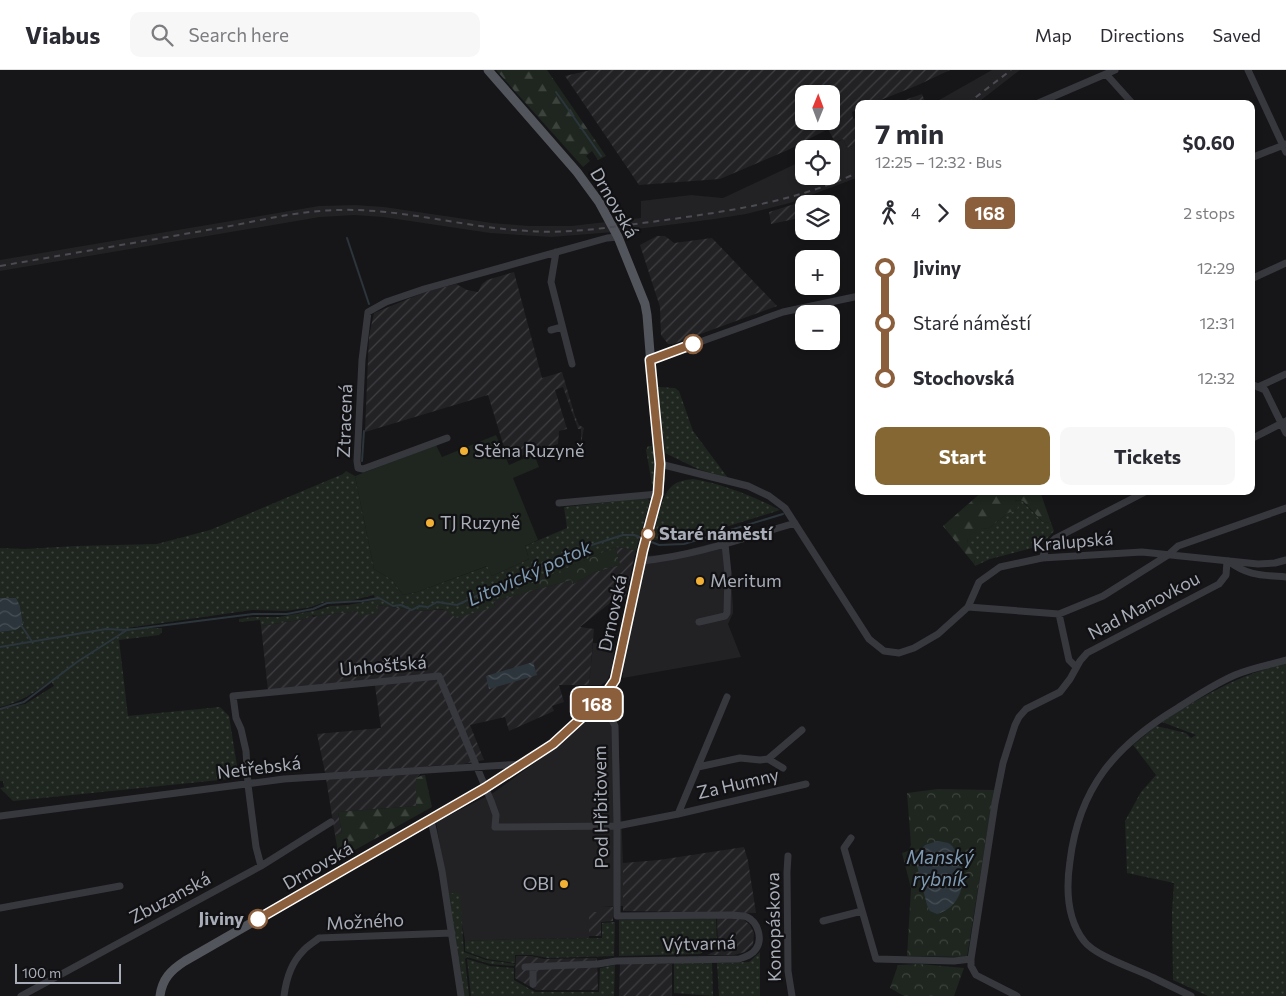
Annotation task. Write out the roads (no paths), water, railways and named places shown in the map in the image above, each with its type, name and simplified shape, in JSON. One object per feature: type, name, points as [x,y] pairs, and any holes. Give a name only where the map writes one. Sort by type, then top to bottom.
[{"type":"main road","name":"Drnovská","points":[[160,996],[164,982],[170,973],[184,961],[431,820],[524,764],[553,744],[602,699],[615,680],[643,550],[658,494],[660,464],[646,309],[618,237],[599,202],[577,172],[488,70]]},
{"type":"main road","points":[[165,996],[165,982],[170,973]]},
{"type":"street","points":[[1045,100],[1116,70]]},
{"type":"street","points":[[1248,70],[1285,147],[1255,157]]},
{"type":"street","points":[[1106,74],[1129,100]]},
{"type":"street","points":[[572,364],[551,282],[556,252],[606,238],[618,237]]},
{"type":"street","name":"Ztracená","points":[[447,438],[363,468],[358,468],[362,360],[368,312],[386,302],[424,289],[556,252]]},
{"type":"street","points":[[1255,277],[1286,263]]},
{"type":"street","points":[[650,360],[783,312],[855,297]]},
{"type":"street","points":[[551,330],[562,327]]},
{"type":"street","points":[[1255,386],[1286,374]]},
{"type":"street","points":[[1255,386],[1265,390],[1284,422],[1286,433]]},
{"type":"street","points":[[1255,437],[1284,422]]},
{"type":"street","points":[[641,561],[670,558],[795,523],[785,508],[768,496],[748,486],[660,464]]},
{"type":"street","points":[[559,503],[658,494]]},
{"type":"street","points":[[1042,558],[1048,545],[1056,538],[1139,495]]},
{"type":"street","points":[[968,606],[1059,614],[1103,596],[1168,555],[1178,546],[1286,508]]},
{"type":"street","name":"Kralupská","points":[[795,523],[869,640],[884,651],[899,653],[914,648],[938,634],[968,606],[979,582],[1000,567],[1042,558],[1142,552],[1258,564],[1286,560]]},
{"type":"street","points":[[699,622],[725,616],[727,613],[728,573],[725,544]]},
{"type":"street","points":[[1227,561],[1240,570],[1252,574],[1286,577]]},
{"type":"street","name":"Nad Manovkou","points":[[1017,996],[976,975],[971,966],[995,804],[1003,763],[1014,725],[1026,709],[1060,692],[1087,653],[1219,584],[1226,575],[1227,561]]},
{"type":"street","points":[[1059,614],[1069,660],[1076,667]]},
{"type":"street","points":[[1191,996],[1097,951],[1084,942],[1071,914],[1068,896],[1068,873],[1080,817],[1092,788],[1110,762],[1146,728],[1215,684],[1237,674],[1286,660]]},
{"type":"street","name":"Unhošťská","points":[[248,785],[246,751],[241,729],[236,718],[233,696],[439,676],[476,766]]},
{"type":"street","name":"Za Humny","points":[[678,814],[727,697]]},
{"type":"street","name":"Pod Hřbitovem","points":[[602,699],[615,726],[617,916]]},
{"type":"street","points":[[698,767],[740,758],[768,759],[802,730]]},
{"type":"street","points":[[768,759],[783,768]]},
{"type":"street","name":"Netřebská","points":[[0,816],[284,779],[524,764]]},
{"type":"street","points":[[476,766],[485,788]]},
{"type":"street","name":"Za Humny","points":[[485,788],[496,816],[495,828],[617,826],[678,814],[806,784]]},
{"type":"street","points":[[248,785],[256,847],[261,866]]},
{"type":"street","points":[[431,820],[452,933],[461,996]]},
{"type":"street","name":"Zbuzanská","points":[[21,996],[261,866],[331,822]]},
{"type":"street","points":[[851,838],[844,848],[876,959],[954,961],[971,959]]},
{"type":"street","name":"Konopáskova","points":[[788,856],[788,971],[792,996]]},
{"type":"street","points":[[0,908],[120,886]]},
{"type":"street","points":[[823,921],[862,911]]},
{"type":"street","name":"Výtvarná","points":[[524,967],[598,964],[616,961],[739,959],[749,956],[757,948],[760,938],[754,922],[740,916],[617,916]]},
{"type":"street","name":"Možného","points":[[284,996],[294,964],[302,951],[319,938],[452,933]]},
{"type":"street","points":[[533,967],[533,984]]},
{"type":"water","points":[[0,598],[16,598],[20,606],[23,625],[16,630],[0,632]]},
{"type":"water","points":[[533,662],[537,675],[489,689],[486,676]]},
{"type":"water","name":"Manský rybník","points":[[938,841],[949,843],[955,850],[961,865],[962,883],[957,899],[952,905],[937,914],[930,911],[927,905],[917,866],[917,854],[925,845]]},
{"type":"waterway","points":[[556,92],[601,156]]},
{"type":"waterway","points":[[347,238],[369,304]]},
{"type":"waterway","points":[[362,461],[364,431]]},
{"type":"waterway","name":"Litovický potok","points":[[649,541],[659,545],[684,544],[783,514]]},
{"type":"waterway","name":"Litovický potok","points":[[0,709],[24,702],[77,662],[127,630],[253,614],[287,614],[313,609],[327,603],[379,598],[393,606],[401,605],[412,610],[419,606],[428,607],[437,602],[457,605],[576,550],[623,535],[634,535],[642,538]]},
{"type":"waterway","points":[[21,625],[31,640]]},
{"type":"waterway","name":"Litovický potok","points":[[0,647],[106,629],[126,630]]},
{"type":"railway","points":[[972,100],[1011,70]]},
{"type":"railway","points":[[0,266],[281,216],[337,210],[385,212],[529,231],[560,232],[606,228],[757,205],[809,191],[855,174]]},
{"type":"place","name":"Stěna Ruzyně","points":[[464,451]]},
{"type":"place","name":"TJ Ruzyně","points":[[430,523]]},
{"type":"place","name":"Staré náměstí","points":[[648,534]]},
{"type":"place","name":"Meritum","points":[[700,581]]},
{"type":"place","name":"OBI","points":[[564,884]]},
{"type":"place","name":"Jiviny","points":[[258,919]]}]
